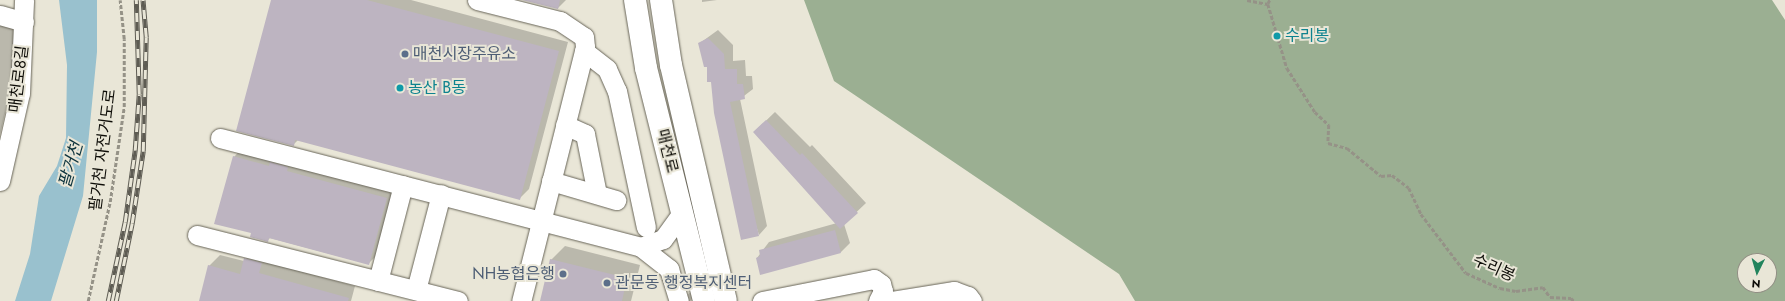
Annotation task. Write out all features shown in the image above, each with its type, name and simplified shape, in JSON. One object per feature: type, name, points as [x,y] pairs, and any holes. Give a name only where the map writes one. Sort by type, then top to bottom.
[{"type":"main road","name":"매천로","points":[[661,0],[671,65],[726,301]]},
{"type":"main road","name":"매천로","points":[[635,1],[646,68],[704,301]]},
{"type":"street","name":"매천로8길","points":[[0,180],[20,93],[24,0]]},
{"type":"street","points":[[477,0],[560,20],[584,37],[584,51],[521,301]]},
{"type":"street","points":[[0,15],[24,22]]},
{"type":"street","points":[[584,51],[607,69],[617,91],[646,227]]},
{"type":"street","points":[[565,125],[585,134],[597,194]]},
{"type":"street","points":[[220,138],[641,247],[669,269],[679,301]]},
{"type":"street","points":[[551,181],[616,200]]},
{"type":"street","points":[[378,281],[403,185]]},
{"type":"street","points":[[416,290],[441,194]]},
{"type":"street","points":[[641,247],[663,239],[682,213]]},
{"type":"street","points":[[197,235],[458,301]]},
{"type":"street","points":[[762,301],[874,279],[881,284],[883,291],[878,301]]},
{"type":"street","points":[[892,301],[954,291],[968,296],[972,301]]},
{"type":"path","name":"팔거천 자전거도로","points":[[88,301],[110,202],[124,107],[124,39],[120,0]]},
{"type":"path","points":[[1247,0],[1268,4],[1270,0]]},
{"type":"path","name":"수리봉","points":[[1268,4],[1287,68],[1315,112],[1329,125],[1328,142],[1347,148],[1381,176],[1392,175],[1409,188],[1421,214],[1466,273],[1500,288],[1516,291],[1543,287],[1550,297],[1570,298],[1574,301]]},
{"type":"green space","points":[[804,0],[1772,0],[1785,20],[1785,301],[1135,301],[1119,274],[834,81]]},
{"type":"water","name":"팔거천","points":[[59,0],[97,0],[97,52],[83,196],[51,301],[15,301],[30,254],[39,196],[57,166],[66,138],[67,65]]},
{"type":"building","name":"농산 B동","points":[[271,0],[367,0],[559,51],[520,200],[295,140],[294,146],[236,131]]},
{"type":"building","points":[[522,0],[560,0],[558,9]]},
{"type":"building","points":[[708,38],[724,54],[725,69],[737,69],[737,84],[743,84],[745,99],[730,102],[759,236],[741,240],[714,113],[711,82],[707,82],[707,67],[704,67],[698,43]]},
{"type":"building","points":[[766,120],[800,155],[802,153],[858,213],[840,229],[753,132]]},
{"type":"building","points":[[233,156],[269,166],[270,162],[288,167],[287,171],[387,198],[369,265],[269,238],[268,242],[250,237],[251,233],[214,224]]},
{"type":"building","points":[[835,230],[841,253],[760,275],[756,258],[760,256],[759,250]]},
{"type":"building","points":[[244,258],[262,263],[259,273],[349,298],[348,301],[199,301],[208,265],[240,274]]},
{"type":"building","points":[[550,259],[627,278],[622,301],[540,301]]},
{"type":"tunnel","points":[[668,273],[693,297],[708,301]]},
{"type":"railway","points":[[108,301],[125,222],[135,150],[139,94],[136,0]]},
{"type":"railway","points":[[116,301],[132,223],[143,151],[146,37],[143,0]]},
{"type":"place","name":"수리봉","points":[[1277,36]]},
{"type":"place","name":"매천시장주유소","points":[[405,54]]},
{"type":"place","name":"농산 B동","points":[[400,88]]},
{"type":"place","name":"NH농협은행","points":[[563,274]]},
{"type":"place","name":"관문동 행정복지센터","points":[[607,283]]}]
